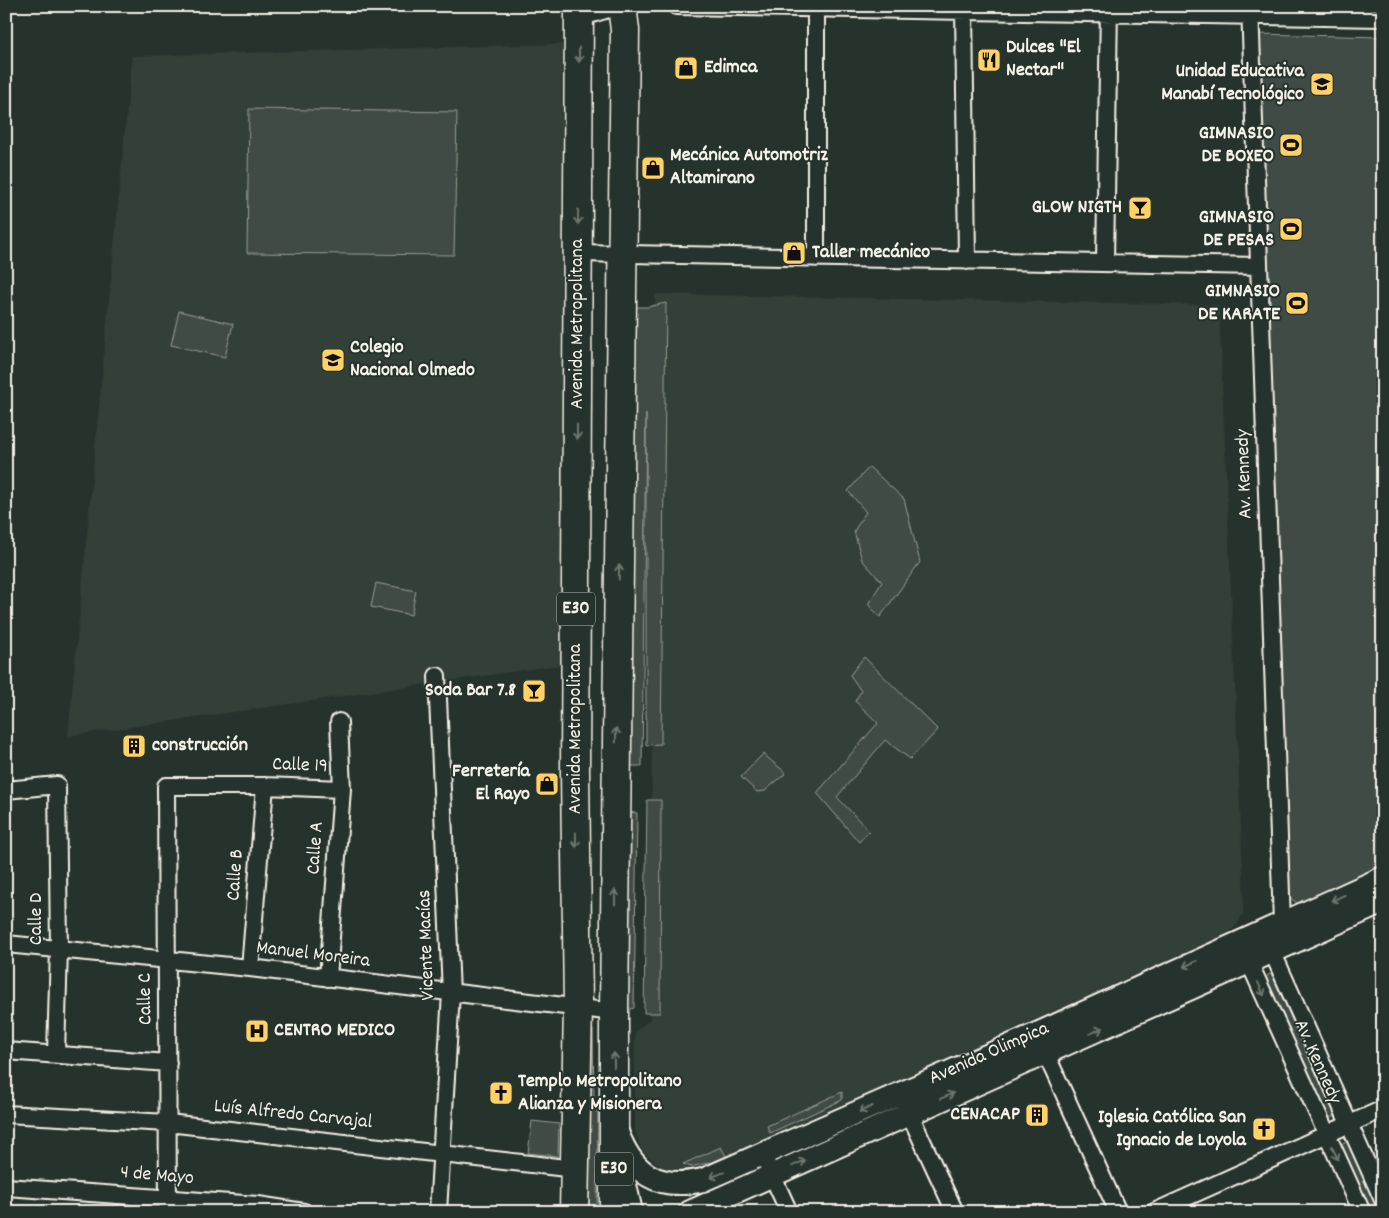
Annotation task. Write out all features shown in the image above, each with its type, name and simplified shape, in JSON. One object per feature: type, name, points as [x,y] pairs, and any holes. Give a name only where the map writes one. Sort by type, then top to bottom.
[{"type":"highway","name":"Avenida Metropolitana","points":[[615,1126],[614,1012],[625,30],[620,6]]},
{"type":"highway","name":"Avenida Metropolitana","points":[[574,1212],[578,1008],[575,772],[579,12]]},
{"type":"highway","name":"E30","points":[[614,1212],[615,1126]]},
{"type":"street","points":[[579,12],[620,6]]},
{"type":"street","points":[[676,6],[1250,11],[1383,18]]},
{"type":"street","points":[[816,7],[816,258]]},
{"type":"street","points":[[964,9],[967,260]]},
{"type":"street","points":[[1105,263],[1109,10]]},
{"type":"street","name":"Av. Kennedy","points":[[1250,11],[1259,266],[1272,935],[1348,1124],[1383,1200]]},
{"type":"street","points":[[578,253],[1259,266]]},
{"type":"street","name":"Vicente Macías","points":[[437,676],[451,993],[438,1212]]},
{"type":"street","name":"Calle A","points":[[328,978],[342,789],[339,722]]},
{"type":"street","name":"Calle D","points":[[6,790],[58,784],[59,948],[56,1054]]},
{"type":"street","name":"Calle 19","points":[[166,786],[264,786],[342,789]]},
{"type":"street","name":"Calle C","points":[[166,786],[168,1205]]},
{"type":"street","name":"Calle B","points":[[250,968],[264,786]]},
{"type":"street","name":"Avenida Olimpica","points":[[690,1212],[767,1165],[1041,1044],[1272,935],[1383,878]]},
{"type":"street","name":"Avenida Olimpica","points":[[1041,1044],[1249,962],[1272,935],[1383,902]]},
{"type":"street","name":"Manuel Moreira","points":[[6,944],[250,968],[614,1012]]},
{"type":"street","name":"Av. Kennedy","points":[[1249,962],[1362,1212]]},
{"type":"street","points":[[1041,1044],[1118,1212]]},
{"type":"street","points":[[6,1051],[168,1063]]},
{"type":"street","points":[[905,1103],[954,1212]]},
{"type":"street","points":[[1154,1212],[1383,1109]]},
{"type":"street","name":"Luís Alfredo Carvajal","points":[[6,1114],[168,1123],[575,1169]]},
{"type":"street","points":[[615,1126],[630,1212]]},
{"type":"street","name":"Avenida Olimpica","points":[[615,1126],[629,1157],[640,1169],[655,1180],[672,1184],[703,1180],[767,1165]]},
{"type":"street","points":[[767,1165],[789,1212]]},
{"type":"street","name":"4 de Mayo","points":[[6,1187],[168,1205],[304,1212]]},
{"type":"shaded area","points":[[1256,34],[1383,37],[1383,869],[1310,902],[1297,903],[1284,894]]},
{"type":"shaded area","name":"Colegio Nacional Olmedo","points":[[563,44],[560,665],[68,736],[132,56]]},
{"type":"shaded area","points":[[249,109],[457,112],[454,255],[247,253]]},
{"type":"shaded area","points":[[655,294],[1219,305],[1244,899],[1243,914],[1236,926],[1226,934],[699,1171],[680,1174],[660,1166],[642,1151],[635,1131],[635,1032],[650,1019]]},
{"type":"shaded area","points":[[666,303],[661,744],[646,745],[646,414],[642,766],[626,766],[631,307],[647,307]]},
{"type":"shaded area","points":[[179,311],[233,324],[225,357],[171,345]]},
{"type":"shaded area","points":[[869,467],[904,499],[920,562],[880,617],[868,604],[882,582],[862,560],[854,531],[866,512],[848,491]]},
{"type":"shaded area","points":[[376,583],[416,591],[411,615],[371,607]]},
{"type":"shaded area","points":[[864,657],[938,730],[910,759],[885,740],[837,797],[869,831],[859,842],[817,793],[878,723],[855,701],[861,691],[850,675]]},
{"type":"shaded area","points":[[763,754],[786,773],[765,791],[757,792],[741,777]]},
{"type":"shaded area","points":[[647,800],[661,800],[660,1013],[644,1013]]},
{"type":"shaded area","points":[[625,812],[637,813],[634,1008],[623,1011]]},
{"type":"shaded area","points":[[1269,974],[1272,975],[1335,1115],[1334,1117],[1329,1117],[1265,979]]},
{"type":"shaded area","points":[[593,1030],[594,1100],[598,1114],[597,1212],[589,1212],[591,1032]]},
{"type":"shaded area","points":[[842,1092],[842,1100],[770,1133],[767,1126]]},
{"type":"shaded area","points":[[532,1121],[559,1124],[558,1156],[528,1153]]},
{"type":"shaded area","points":[[1347,1142],[1379,1212],[1371,1212],[1340,1146]]},
{"type":"shaded area","points":[[721,1147],[727,1158],[691,1167],[683,1164]]},
{"type":"place","name":"Dulces \"El Nectar\"","points":[[989,60]]},
{"type":"place","name":"Edimca","points":[[686,68]]},
{"type":"place","name":"Unidad Educativa Manabí Tecnológico","points":[[1322,84]]},
{"type":"place","name":"GIMNASIO DE BOXEO","points":[[1291,145]]},
{"type":"place","name":"Mecánica Automotriz Altamirano","points":[[653,168]]},
{"type":"place","name":"GLOW NIGTH","points":[[1140,208]]},
{"type":"place","name":"GIMNASIO DE PESAS","points":[[1291,229]]},
{"type":"place","name":"Taller mecánico","points":[[794,253]]},
{"type":"place","name":"GIMNASIO DE KARATE","points":[[1297,303]]},
{"type":"place","name":"Colegio Nacional Olmedo","points":[[333,360]]},
{"type":"place","name":"Soda Bar 7.8","points":[[534,691]]},
{"type":"place","name":"construcción","points":[[134,746]]},
{"type":"place","name":"Ferretería El Rayo","points":[[547,784]]},
{"type":"place","name":"CENTRO MEDICO","points":[[257,1031]]},
{"type":"place","name":"Templo Metropolitano Alianza y Misionera","points":[[501,1093]]},
{"type":"place","name":"CENACAP","points":[[1037,1115]]},
{"type":"place","name":"Iglesia Católica San Ignacio de Loyola","points":[[1264,1129]]}]
